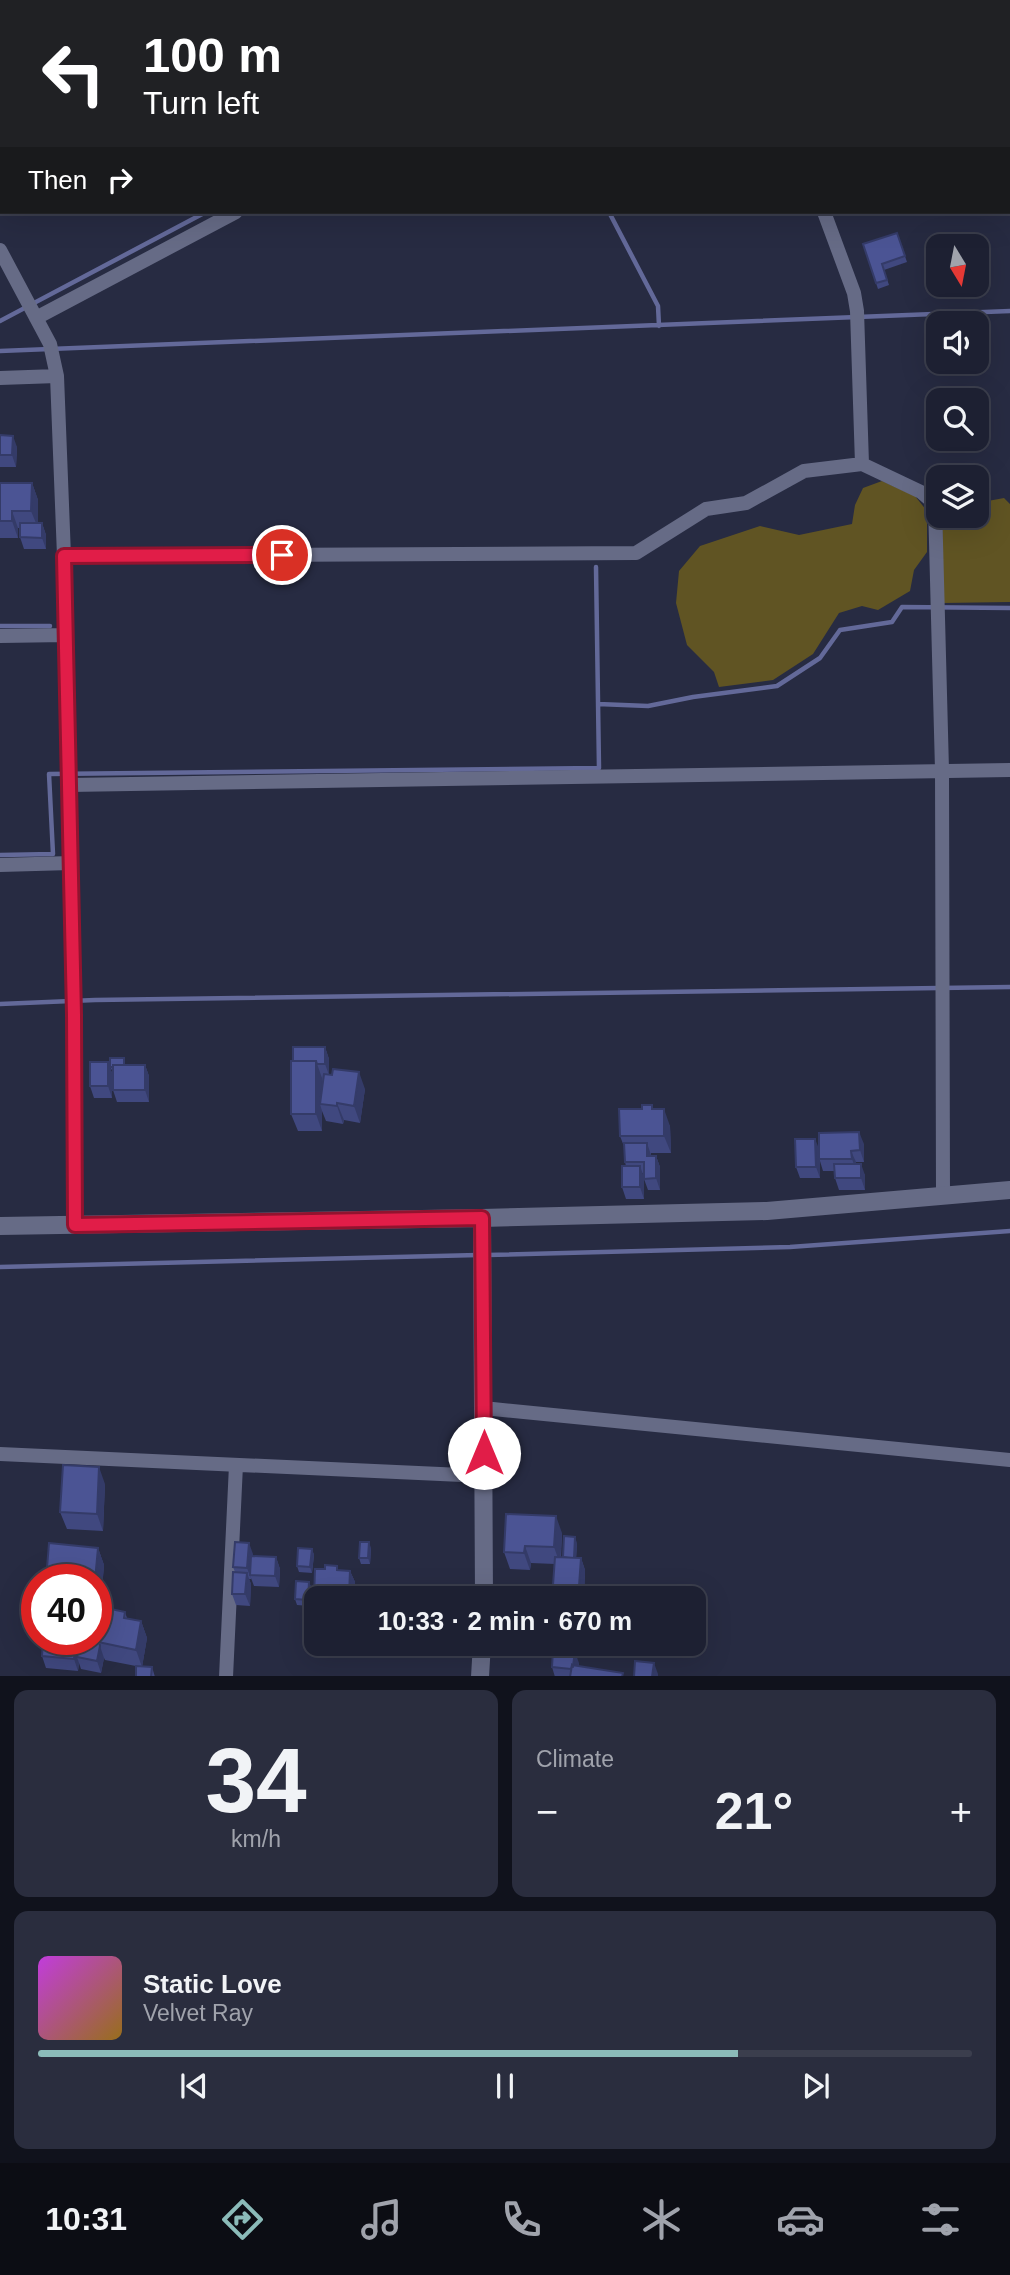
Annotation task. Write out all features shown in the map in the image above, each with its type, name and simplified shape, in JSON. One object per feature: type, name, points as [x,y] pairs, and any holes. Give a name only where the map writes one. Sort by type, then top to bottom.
[{"type":"street","points":[[31,310],[232,214]]},
{"type":"street","points":[[825,214],[854,293],[862,464]]},
{"type":"street","points":[[0,250],[50,344],[57,369],[74,1001],[75,1225]]},
{"type":"street","points":[[0,378],[57,369]]},
{"type":"street","points":[[64,556],[636,554],[706,509],[746,503],[804,471],[862,464],[920,492],[935,504],[942,770],[943,1196]]},
{"type":"street","points":[[0,636],[66,635]]},
{"type":"street","points":[[69,778],[1010,770]]},
{"type":"street","points":[[0,865],[71,863]]},
{"type":"street","points":[[0,1226],[767,1210],[1010,1189]]},
{"type":"street","points":[[482,1218],[484,1586]]},
{"type":"street","points":[[484,1408],[1010,1460]]},
{"type":"street","points":[[0,1454],[484,1476]]},
{"type":"street","points":[[226,1676],[236,1465]]},
{"type":"street","points":[[480,1676],[481,1656]]},
{"type":"shaded area","points":[[882,481],[915,496],[926,510],[927,552],[914,570],[910,591],[878,610],[862,606],[839,613],[813,654],[773,680],[719,687],[714,672],[687,645],[676,603],[679,571],[700,546],[760,526],[799,535],[852,524],[855,505],[863,488]]},
{"type":"shaded area","points":[[1004,498],[1010,504],[1010,602],[943,603],[942,528],[989,528],[989,501]]},
{"type":"building","points":[[897,233],[905,256],[882,264],[887,280],[876,283],[863,244]]},
{"type":"building","points":[[0,435],[13,436],[12,455],[0,455]]},
{"type":"building","points":[[0,483],[32,483],[31,511],[12,511],[12,521],[0,521]]},
{"type":"building","points":[[20,523],[42,523],[42,538],[20,537]]},
{"type":"building","points":[[293,1047],[325,1047],[325,1064],[317,1064],[316,1061],[293,1061]]},
{"type":"building","points":[[110,1058],[124,1058],[124,1065],[110,1067]]},
{"type":"building","points":[[291,1061],[316,1061],[316,1114],[291,1114]]},
{"type":"building","points":[[90,1062],[108,1062],[108,1086],[90,1086]]},
{"type":"building","points":[[113,1065],[145,1065],[145,1090],[113,1090]]},
{"type":"building","points":[[333,1069],[359,1072],[354,1106],[320,1104],[324,1074],[332,1075]]},
{"type":"building","points":[[642,1105],[652,1105],[652,1109],[664,1109],[664,1136],[620,1136],[619,1109],[642,1109]]},
{"type":"building","points":[[859,1132],[860,1150],[851,1151],[852,1159],[819,1159],[819,1133]]},
{"type":"building","points":[[795,1139],[815,1139],[816,1167],[796,1167]]},
{"type":"building","points":[[624,1143],[647,1143],[647,1156],[656,1156],[656,1178],[644,1179],[644,1162],[625,1162]]},
{"type":"building","points":[[834,1164],[861,1164],[861,1178],[835,1178]]},
{"type":"building","points":[[622,1166],[640,1166],[640,1187],[622,1187]]},
{"type":"building","points":[[63,1465],[99,1467],[97,1514],[60,1512]]},
{"type":"building","points":[[506,1514],[556,1516],[554,1547],[525,1546],[524,1553],[504,1552]]},
{"type":"building","points":[[564,1536],[575,1537],[574,1558],[563,1557]]},
{"type":"building","points":[[235,1542],[249,1543],[247,1568],[233,1567]]},
{"type":"building","points":[[360,1542],[369,1542],[368,1558],[359,1558]]},
{"type":"building","points":[[49,1543],[98,1548],[96,1564],[47,1564]]},
{"type":"building","points":[[298,1548],[312,1549],[310,1567],[297,1566]]},
{"type":"building","points":[[251,1556],[276,1557],[275,1576],[250,1575]]},
{"type":"building","points":[[555,1557],[581,1558],[579,1586],[553,1585]]},
{"type":"building","points":[[325,1565],[350,1571],[349,1586],[314,1586],[315,1569],[325,1569]]},
{"type":"building","points":[[233,1572],[247,1573],[245,1594],[232,1594]]},
{"type":"building","points":[[296,1581],[309,1582],[309,1586],[304,1586],[304,1600],[295,1599]]},
{"type":"building","points":[[112,1609],[125,1612],[124,1618],[141,1621],[136,1650],[112,1645]]},
{"type":"building","points":[[42,1655],[74,1655],[74,1659]]},
{"type":"building","points":[[77,1655],[98,1655],[97,1661]]},
{"type":"building","points":[[553,1656],[574,1656],[571,1669],[552,1667]]},
{"type":"building","points":[[635,1661],[654,1663],[652,1676],[634,1676]]},
{"type":"building","points":[[572,1665],[623,1673],[622,1676],[570,1676]]},
{"type":"building","points":[[136,1666],[152,1667],[151,1676],[136,1676]]},
{"type":"waterway","points":[[0,321],[202,214]]},
{"type":"waterway","points":[[610,214],[658,306],[659,326]]},
{"type":"waterway","points":[[0,351],[1010,311]]},
{"type":"waterway","points":[[0,855],[53,854],[49,774],[599,768],[596,567]]},
{"type":"waterway","points":[[598,704],[648,706],[777,686],[820,658],[840,630],[892,622],[902,607],[1010,608]]},
{"type":"waterway","points":[[0,626],[50,626]]},
{"type":"waterway","points":[[0,1004],[95,1000],[1010,987]]},
{"type":"waterway","points":[[487,1255],[790,1247],[1010,1231]]},
{"type":"waterway","points":[[0,1267],[478,1255]]},
{"type":"route","points":[[282,555],[64,556],[74,1015],[75,1225],[482,1218],[484,1453]]}]
